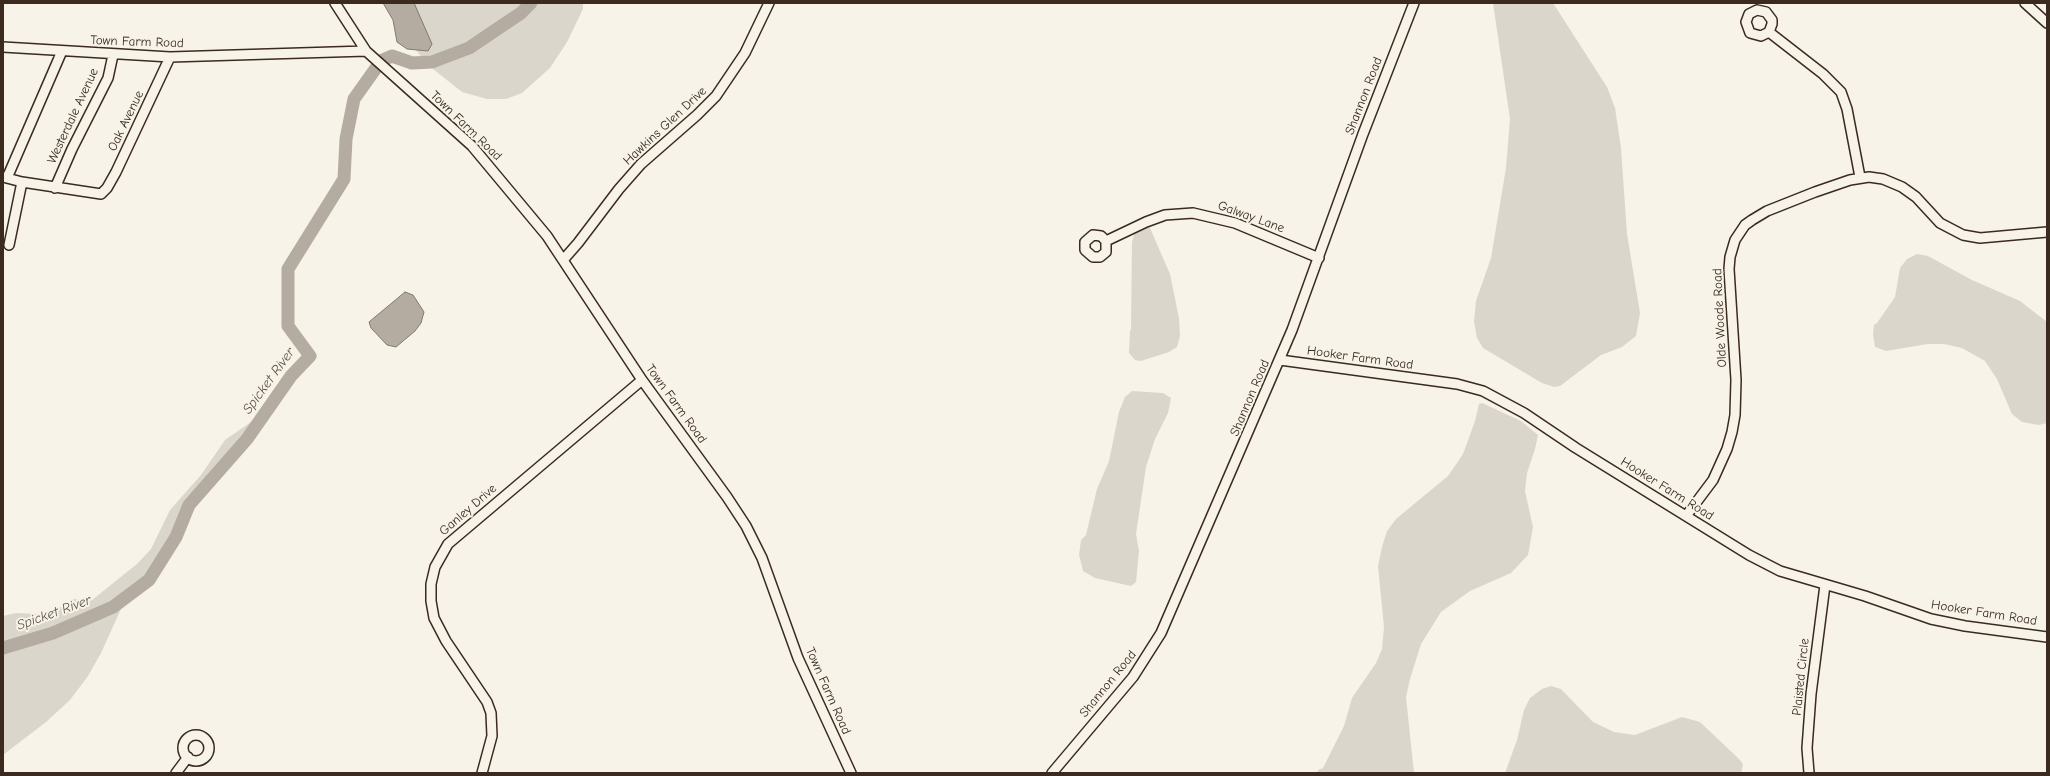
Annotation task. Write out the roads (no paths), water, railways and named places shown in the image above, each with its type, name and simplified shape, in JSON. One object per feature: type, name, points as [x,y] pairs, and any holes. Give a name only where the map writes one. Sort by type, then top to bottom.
[{"type":"street","name":"Town Farm Road","points":[[335,3],[366,51],[484,159],[534,218],[564,259],[642,380],[723,491],[746,526],[762,558],[800,662],[851,773]]},
{"type":"street","name":"Hawkins Glen Drive","points":[[564,259],[619,189],[641,164],[697,116],[716,96],[745,54],[770,3]]},
{"type":"street","name":"Shannon Road","points":[[1052,773],[1133,677],[1158,638],[1280,360],[1312,280],[1363,134],[1414,3]]},
{"type":"street","points":[[2025,3],[2047,23]]},
{"type":"street","points":[[1769,32],[1824,74],[1841,92],[1847,109],[1860,177]]},
{"type":"street","name":"Town Farm Road","points":[[3,47],[113,55],[170,57],[366,51]]},
{"type":"street","points":[[55,188],[5,178],[62,51]]},
{"type":"street","name":"Westerdale Avenue","points":[[55,188],[72,149],[108,78],[113,55]]},
{"type":"street","name":"Oak Avenue","points":[[55,188],[101,194],[108,188],[170,57]]},
{"type":"street","name":"Olde Woode Road","points":[[1686,516],[1713,480],[1727,449],[1732,432],[1735,415],[1736,380],[1729,268],[1732,248],[1735,240],[1745,225],[1767,211],[1815,192],[1860,177],[1878,177],[1902,187],[1916,197],[1940,223],[1963,235],[1980,238],[2047,232]]},
{"type":"street","points":[[9,245],[22,182]]},
{"type":"street","name":"Galway Lane","points":[[1106,242],[1165,214],[1193,213],[1235,223],[1319,258]]},
{"type":"street","name":"Hooker Farm Road","points":[[1280,360],[1457,384],[1483,391],[1518,409],[1576,448],[1767,565],[1780,571],[1948,623],[2047,636]]},
{"type":"street","name":"Ganley Drive","points":[[482,773],[492,736],[492,714],[488,702],[446,641],[434,618],[431,601],[431,584],[434,567],[448,544],[642,380]]},
{"type":"street","name":"Plaisted Circle","points":[[1809,773],[1807,748],[1811,694],[1825,585]]},
{"type":"street","points":[[176,773],[188,757]]},
{"type":"waterway","name":"Spicket River","points":[[3,648],[53,633],[113,607],[149,580],[176,537],[189,505],[247,439],[291,376],[310,356],[288,326],[288,269],[344,179],[346,139],[354,99],[376,68],[383,60],[392,56],[412,63],[432,62],[469,48],[521,13],[531,3]]}]
